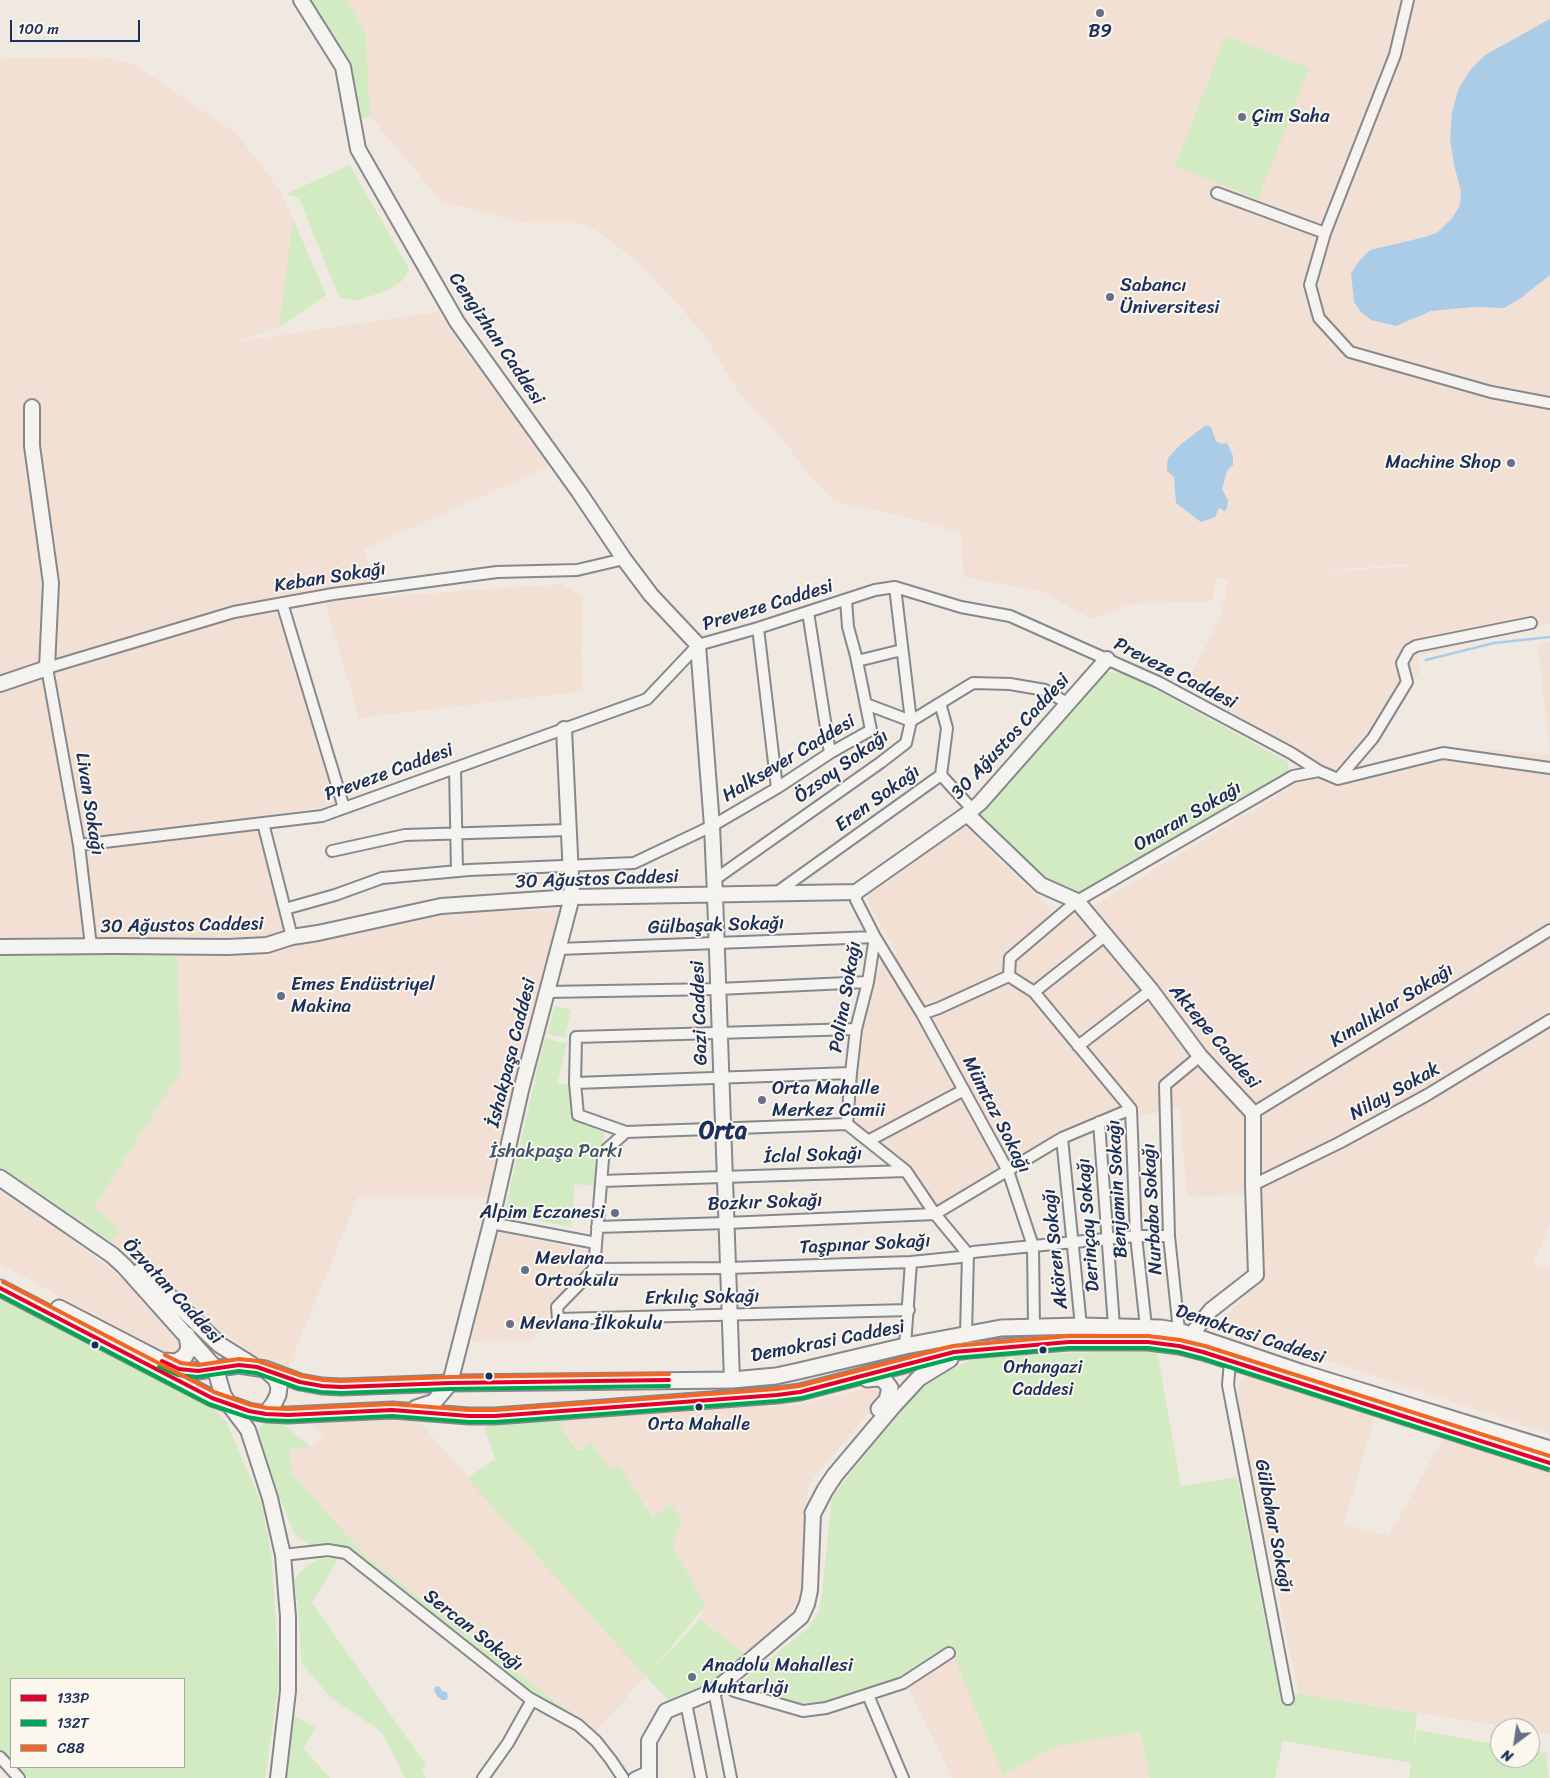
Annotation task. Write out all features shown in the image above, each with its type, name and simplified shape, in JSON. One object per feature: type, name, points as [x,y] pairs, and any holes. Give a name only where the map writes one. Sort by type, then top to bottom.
[{"type":"main road","name":"Özvatan Caddesi","points":[[0,1178],[112,1255],[187,1335],[215,1368]]},
{"type":"main road","points":[[112,1255],[153,1283],[220,1345],[276,1378],[279,1387],[278,1395],[266,1414]]},
{"type":"main road","name":"Demokrasi Caddesi","points":[[0,1277],[173,1367],[203,1371],[240,1365],[261,1368],[300,1382],[341,1387],[450,1383],[732,1380],[776,1376],[905,1346],[1001,1328],[1034,1326],[1146,1327],[1185,1333],[1227,1354],[1550,1463]]},
{"type":"main road","name":"Demokrasi Caddesi","points":[[0,1288],[172,1378],[230,1406],[266,1414],[288,1415],[392,1410],[469,1416],[495,1416],[756,1396],[800,1392],[954,1352],[1069,1342],[1140,1342],[1227,1354],[1550,1449]]},
{"type":"main road","points":[[162,1361],[177,1362],[185,1356],[189,1349],[187,1335]]},
{"type":"main road","points":[[813,1513],[835,1475],[919,1378],[936,1366],[969,1350]]},
{"type":"main road","points":[[874,1354],[882,1357],[900,1375],[901,1390],[894,1405]]},
{"type":"main road","points":[[221,1385],[224,1377],[230,1370],[240,1365]]},
{"type":"main road","points":[[215,1368],[223,1395],[230,1406]]},
{"type":"main road","points":[[813,1513],[815,1496],[823,1479],[883,1405],[890,1393],[888,1384],[878,1378],[840,1382]]},
{"type":"main road","points":[[732,1380],[733,1385],[743,1394],[756,1396]]},
{"type":"main road","points":[[392,1410],[429,1405],[434,1402],[450,1383]]},
{"type":"street","name":"Cengizhan Caddesi","points":[[301,0],[342,67],[358,149],[452,314],[579,492],[624,559],[651,594],[698,645]]},
{"type":"street","points":[[1408,0],[1396,55],[1325,234],[1310,285],[1319,318],[1350,352],[1491,392],[1550,403]]},
{"type":"street","points":[[1217,193],[1325,234]]},
{"type":"street","points":[[0,684],[47,668],[51,583],[32,446],[32,406]]},
{"type":"street","name":"Keban Sokağı","points":[[47,668],[234,612],[333,594],[497,572],[577,570],[624,559]]},
{"type":"street","points":[[866,704],[911,721],[895,587]]},
{"type":"street","name":"Preveze Caddesi","points":[[79,846],[322,816],[647,699],[698,645],[758,628],[875,590],[895,587],[961,607],[1010,616],[1158,682],[1338,780]]},
{"type":"street","name":"Halksever Caddesi","points":[[569,867],[634,863],[712,826],[777,788],[830,753],[871,730],[857,661],[848,628],[846,600]]},
{"type":"street","points":[[282,604],[344,808]]},
{"type":"street","points":[[808,612],[830,753]]},
{"type":"street","points":[[1338,780],[1373,738],[1407,682],[1402,663],[1409,650],[1416,646],[1531,623]]},
{"type":"street","points":[[758,628],[777,788]]},
{"type":"street","name":"Gazi Caddesi","points":[[698,645],[712,826],[732,1380]]},
{"type":"street","points":[[857,661],[902,650]]},
{"type":"street","name":"30 Ağustos Caddesi","points":[[0,947],[228,947],[267,945],[292,937],[441,906],[572,897],[856,892],[980,803],[1107,659]]},
{"type":"street","name":"Livan Sokağı","points":[[47,668],[79,846],[91,946]]},
{"type":"street","name":"Özsoy Sokağı","points":[[714,880],[906,743],[911,721],[973,683],[1010,684],[1045,690],[1067,703]]},
{"type":"street","name":"Eren Sokağı","points":[[775,894],[941,775],[947,728],[940,703]]},
{"type":"street","name":"İshakpaşa Caddesi","points":[[450,1383],[491,1223],[520,1095],[572,897],[569,867],[564,729]]},
{"type":"street","points":[[1338,780],[1443,753],[1550,768]]},
{"type":"street","points":[[454,768],[457,871]]},
{"type":"street","name":"Onaran Sokağı","points":[[1009,976],[1010,958],[1078,901],[1293,776],[1319,771]]},
{"type":"street","points":[[941,775],[970,812]]},
{"type":"street","name":"Aktepe Caddesi","points":[[970,812],[1041,885],[1078,901],[1151,990],[1200,1056],[1253,1113],[1256,1275],[1185,1333]]},
{"type":"street","points":[[263,823],[292,937]]},
{"type":"street","points":[[332,851],[405,835],[569,830]]},
{"type":"street","points":[[285,909],[382,878],[457,871],[569,867]]},
{"type":"street","name":"Polina Sokağı","points":[[847,1124],[856,1029],[868,982],[876,937],[856,900],[856,892]]},
{"type":"street","name":"Kınalıklar Sokağı","points":[[1253,1113],[1550,930]]},
{"type":"street","points":[[1034,992],[1106,935]]},
{"type":"street","name":"Gülbaşak Sokağı","points":[[558,949],[876,937]]},
{"type":"street","name":"Mümtaz Sokağı","points":[[876,937],[922,1014],[1008,1171],[1033,1246],[1034,1326]]},
{"type":"street","points":[[922,1014],[1009,976]]},
{"type":"street","name":"Benjamin Sokağı","points":[[1009,976],[1034,992],[1131,1109],[1136,1236],[1146,1327]]},
{"type":"street","points":[[547,992],[868,982]]},
{"type":"street","points":[[1078,1046],[1151,990]]},
{"type":"street","name":"Nilay Sokak","points":[[1253,1185],[1427,1095],[1550,1020]]},
{"type":"street","points":[[856,1029],[576,1037],[578,1115],[626,1132],[847,1124],[906,1171],[935,1214],[968,1254],[966,1334]]},
{"type":"street","name":"Nurbaba Sokağı","points":[[1185,1333],[1169,1236],[1165,1085],[1200,1056]]},
{"type":"street","points":[[576,1083],[851,1073]]},
{"type":"street","points":[[868,1141],[964,1090]]},
{"type":"street","points":[[935,1214],[1062,1138],[1131,1109]]},
{"type":"street","name":"Derinçay Sokağı","points":[[1099,1122],[1114,1326]]},
{"type":"street","points":[[594,1269],[603,1159],[607,1149],[626,1132]]},
{"type":"street","name":"Akören Sokağı","points":[[1062,1138],[1082,1326]]},
{"type":"street","name":"İclal Sokağı","points":[[601,1180],[906,1171]]},
{"type":"street","name":"Bozkır Sokağı","points":[[597,1227],[935,1214]]},
{"type":"street","points":[[491,1223],[596,1243]]},
{"type":"street","name":"Taşpınar Sokağı","points":[[594,1269],[728,1268],[911,1262],[961,1257],[968,1254],[1033,1246],[1136,1236],[1169,1236]]},
{"type":"street","points":[[905,1346],[911,1262]]},
{"type":"street","name":"Erkılıç Sokağı","points":[[594,1269],[557,1307],[558,1319],[909,1310]]},
{"type":"street","name":"Gülbahar Sokağı","points":[[1227,1354],[1228,1385],[1288,1699]]},
{"type":"street","points":[[230,1406],[248,1430],[270,1498],[283,1555],[288,1617],[288,1691],[278,1778]]},
{"type":"street","points":[[248,1430],[251,1421],[258,1415],[266,1414]]},
{"type":"street","points":[[634,1778],[649,1775],[649,1742],[666,1711],[714,1692],[801,1617],[808,1604],[810,1590],[813,1513]]},
{"type":"street","name":"Sercan Sokağı","points":[[283,1555],[328,1550],[346,1553],[532,1700],[578,1725],[596,1741],[623,1778]]},
{"type":"street","points":[[727,1681],[734,1691],[803,1711],[826,1708],[904,1683],[948,1654]]},
{"type":"street","points":[[714,1692],[731,1778]]},
{"type":"street","points":[[868,1695],[903,1778]]},
{"type":"street","points":[[483,1778],[508,1743],[532,1700]]},
{"type":"street","points":[[686,1703],[701,1778]]},
{"type":"street","points":[[0,1758],[18,1778]]},
{"type":"shaded area","name":"Sabancı Üniversitesi","points":[[348,0],[1550,0],[1550,624],[1416,656],[1420,671],[1359,768],[1456,748],[1550,754],[1550,1224],[1533,1263],[1550,1268],[1550,1434],[1218,1324],[1265,1276],[1260,1194],[1187,1197],[1180,1108],[1126,1117],[1072,1139],[934,1217],[903,1173],[847,1126],[859,1028],[880,965],[897,953],[869,906],[867,895],[965,826],[1060,919],[1076,908],[1081,913],[1293,786],[1308,758],[1186,684],[1220,619],[1229,578],[1216,579],[1212,601],[1131,604],[1091,619],[1043,592],[964,577],[961,533],[911,518],[834,501],[812,479],[782,438],[740,394],[701,330],[640,264],[603,235],[581,223],[525,223],[442,202],[370,116],[366,36]],"holes":[[[1418,563],[1400,567],[1274,575]]]},
{"type":"shaded area","points":[[100,57],[133,64],[237,134],[282,193],[326,295],[279,328],[229,343],[437,312],[549,466],[365,549],[373,583],[275,607],[336,798],[332,805],[255,817],[290,946],[435,912],[562,910],[492,1197],[358,1197],[288,1368],[255,1357],[219,1328],[193,1303],[111,1242],[120,1229],[94,1207],[181,1071],[176,941],[0,939],[0,59]]},
{"type":"shaded area","points":[[563,584],[583,598],[581,651],[583,691],[359,718],[325,601]]},
{"type":"shaded area","points":[[1550,642],[1550,754],[1538,644]]},
{"type":"shaded area","points":[[0,1192],[53,1225],[116,1273],[188,1350],[177,1358],[0,1264]]},
{"type":"shaded area","points":[[502,1233],[590,1251],[590,1257],[574,1280],[550,1303],[545,1324],[531,1341],[472,1341],[494,1239]]},
{"type":"shaded area","points":[[1248,1373],[1375,1415],[1344,1524],[1389,1536],[1444,1437],[1550,1471],[1550,1734],[1540,1732],[1540,1718],[1490,1718],[1490,1724],[1299,1694],[1239,1408],[1238,1384]]},
{"type":"shaded area","points":[[882,1384],[885,1393],[808,1485],[801,1595],[785,1624],[750,1658],[700,1619],[705,1606],[672,1543],[682,1520],[654,1518],[619,1466],[611,1471],[591,1442],[579,1449],[560,1426],[572,1418],[645,1412],[797,1405]]},
{"type":"shaded area","points":[[413,1415],[646,1676],[595,1732],[367,1557],[292,1474],[289,1450],[311,1447],[323,1438],[307,1417]]},
{"type":"shaded area","points":[[954,1656],[1003,1775],[1057,1746],[1140,1732],[1150,1778],[952,1778],[908,1687]]},
{"type":"green space","points":[[306,0],[348,0],[366,36],[370,116],[362,119],[351,65]]},
{"type":"green space","name":"Çim Saha","points":[[1226,36],[1309,68],[1258,199],[1175,166]]},
{"type":"green space","points":[[350,165],[409,269],[403,280],[389,290],[355,301],[339,297],[299,198],[286,194]]},
{"type":"green space","points":[[293,219],[326,295],[279,328]]},
{"type":"green space","points":[[1106,672],[1126,673],[1288,762],[1288,772],[1077,894],[1043,883],[980,818],[980,813]]},
{"type":"green space","points":[[0,954],[177,956],[181,1071],[94,1207],[120,1229],[111,1242],[0,1170]]},
{"type":"green space","points":[[554,1006],[571,1010],[565,1038],[548,1034]]},
{"type":"green space","name":"İshakpaşa Parkı","points":[[545,1038],[567,1044],[557,1084],[574,1085],[571,1118],[605,1133],[595,1168],[594,1186],[575,1184],[571,1227],[504,1214],[534,1084],[539,1084],[534,1082]]},
{"type":"green space","points":[[0,1299],[214,1409],[226,1421],[261,1502],[272,1558],[279,1681],[265,1778],[28,1778],[18,1768],[185,1768],[185,1678],[10,1678],[10,1759],[0,1748]]},
{"type":"green space","points":[[1157,1351],[1181,1486],[1237,1477],[1280,1695],[1299,1694],[1417,1713],[1413,1751],[1417,1730],[1490,1743],[1490,1768],[1540,1768],[1540,1752],[1546,1753],[1549,1778],[1409,1778],[1411,1763],[1283,1741],[1275,1778],[1150,1778],[1140,1732],[1057,1746],[1003,1775],[950,1648],[901,1678],[823,1702],[799,1703],[747,1687],[742,1681],[808,1628],[820,1610],[832,1498],[907,1403],[929,1382],[973,1359],[1071,1353]]},
{"type":"green space","points":[[574,1418],[560,1426],[577,1449],[580,1450],[591,1442],[611,1471],[619,1465],[653,1518],[670,1504],[682,1520],[672,1544],[705,1606],[654,1668],[700,1619],[750,1658],[711,1688],[672,1704],[467,1478],[495,1459],[484,1426]]},
{"type":"green space","points":[[281,1423],[311,1447],[289,1450],[292,1474],[367,1557],[595,1732],[533,1695],[330,1546],[311,1546],[295,1535],[260,1450],[257,1431],[263,1424]]},
{"type":"green space","points":[[321,1558],[338,1559],[312,1603],[426,1765],[422,1770],[426,1778],[405,1778],[382,1732],[331,1698],[301,1662],[299,1615],[294,1579],[308,1565]]},
{"type":"green space","points":[[292,1715],[315,1727],[304,1749],[330,1778],[285,1778]]},
{"type":"water","points":[[1550,19],[1550,275],[1521,298],[1504,308],[1474,307],[1431,311],[1396,326],[1371,320],[1361,312],[1354,302],[1351,273],[1360,260],[1370,250],[1425,237],[1438,232],[1453,217],[1460,205],[1461,191],[1450,140],[1452,113],[1458,90],[1471,69],[1485,55]]},
{"type":"water","points":[[1206,425],[1211,427],[1216,441],[1222,444],[1227,443],[1233,456],[1233,465],[1227,471],[1222,489],[1228,500],[1227,508],[1225,511],[1219,508],[1215,517],[1201,522],[1176,503],[1174,477],[1167,471],[1167,465],[1168,458],[1180,445]]},
{"type":"water","points":[[436,1686],[440,1687],[442,1691],[447,1692],[448,1697],[446,1700],[442,1700],[437,1696],[434,1690]]},
{"type":"waterway","points":[[1426,660],[1494,643],[1550,637]]},
{"type":"transit line","name":"C88","points":[[3,1282],[214,1392],[251,1405],[267,1408],[288,1409],[392,1404],[469,1410],[495,1410],[776,1389],[799,1386],[953,1346],[1069,1336],[1148,1336],[1180,1340],[1205,1346],[1550,1456]]},
{"type":"transit line","name":"133P","points":[[0,1288],[212,1398],[249,1411],[266,1414],[288,1415],[392,1410],[469,1416],[495,1416],[777,1395],[800,1392],[954,1352],[1069,1342],[1148,1342],[1179,1346],[1203,1352],[1550,1463]]},
{"type":"transit line","name":"132T","points":[[0,1295],[209,1404],[247,1417],[265,1420],[288,1421],[392,1416],[469,1422],[495,1422],[777,1401],[802,1398],[955,1358],[1069,1348],[1148,1348],[1178,1352],[1201,1358],[1548,1469]]},
{"type":"transit line","name":"C88","points":[[165,1355],[181,1363],[198,1365],[239,1359],[258,1361],[302,1376],[341,1381],[450,1377],[669,1374]]},
{"type":"transit line","name":"133P","points":[[162,1361],[179,1369],[198,1371],[239,1365],[257,1367],[300,1382],[341,1387],[450,1383],[669,1380]]},
{"type":"transit line","name":"132T","points":[[159,1367],[178,1375],[197,1377],[239,1371],[256,1373],[298,1388],[341,1393],[450,1389],[669,1386]]},
{"type":"place","name":"B9","points":[[1100,13]]},
{"type":"place","name":"Çim Saha","points":[[1242,117]]},
{"type":"place","name":"Sabancı Üniversitesi","points":[[1110,297]]},
{"type":"place","name":"Machine Shop","points":[[1511,463]]},
{"type":"place","name":"Emes Endüstriyel Makina","points":[[281,996]]},
{"type":"place","name":"Orta Mahalle Merkez Camii","points":[[762,1100]]},
{"type":"place","name":"Alpim Eczanesi","points":[[615,1213]]},
{"type":"place","name":"Mevlana Ortaokulu","points":[[525,1270]]},
{"type":"place","name":"Mevlana İlkokulu","points":[[510,1324]]},
{"type":"place","name":"Orhangazi Caddesi","points":[[1043,1350]]},
{"type":"place","name":"Orta Mahalle","points":[[699,1407]]},
{"type":"place","name":"Anadolu Mahallesi Muhtarlığı","points":[[692,1677]]},
{"type":"district","name":"Orta","points":[[723,1132]]}]
